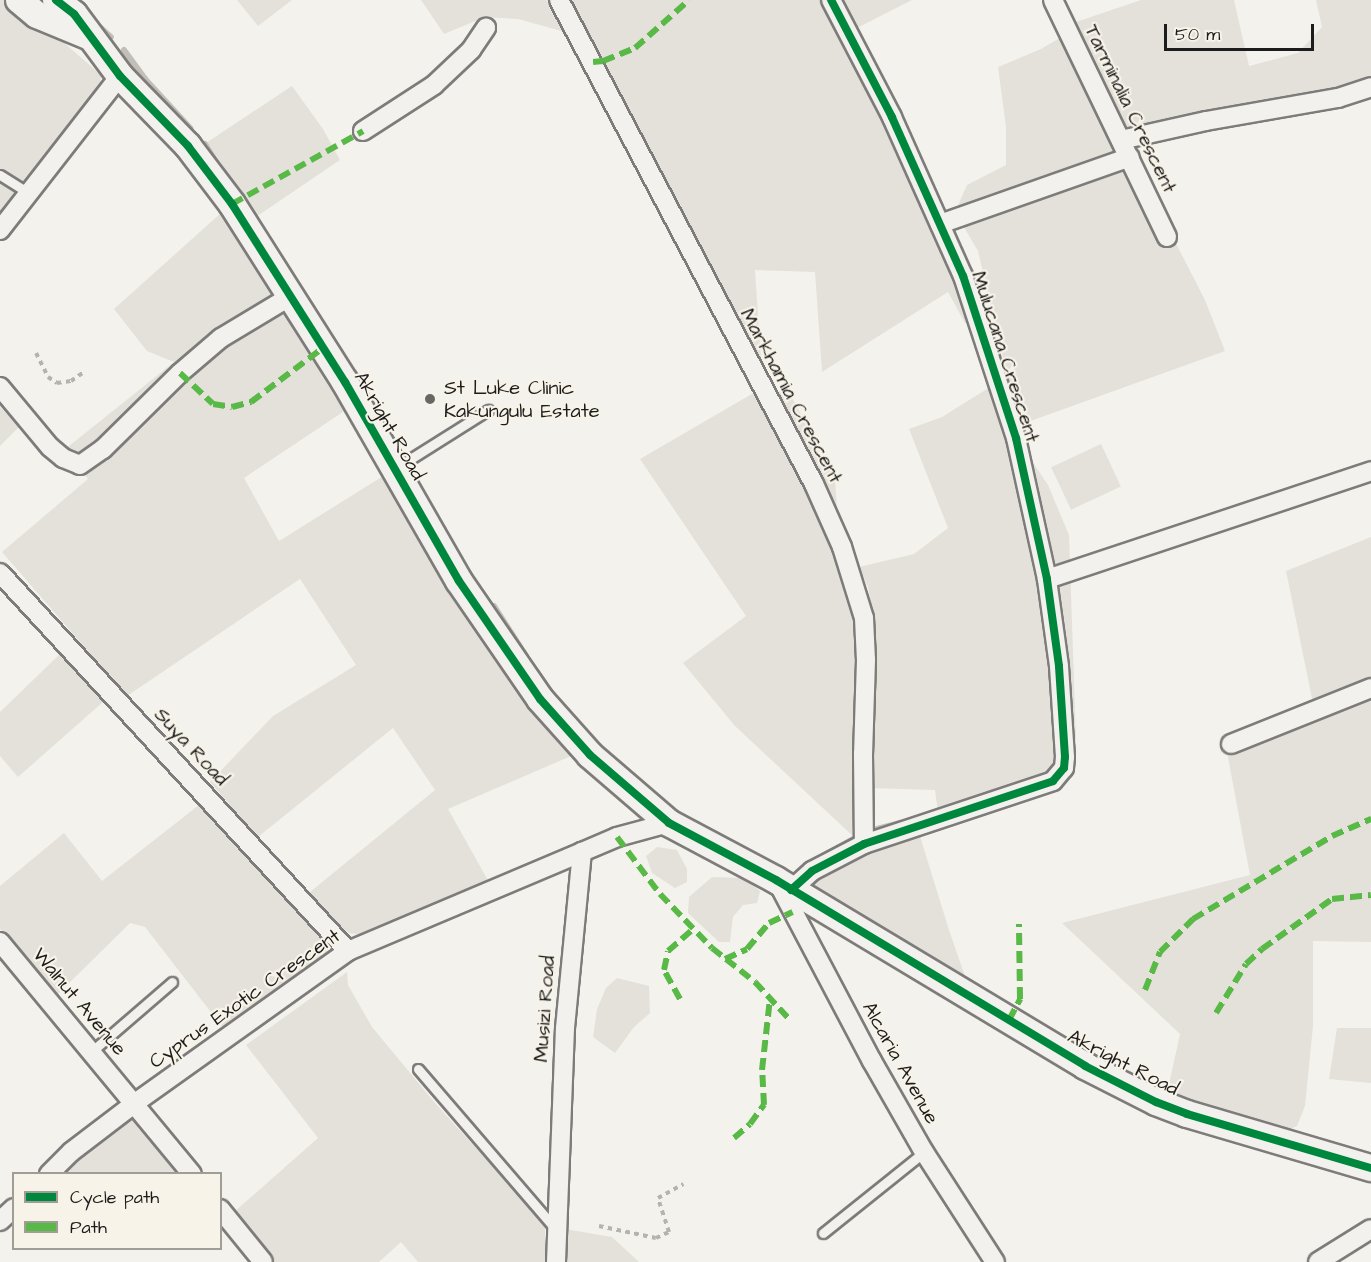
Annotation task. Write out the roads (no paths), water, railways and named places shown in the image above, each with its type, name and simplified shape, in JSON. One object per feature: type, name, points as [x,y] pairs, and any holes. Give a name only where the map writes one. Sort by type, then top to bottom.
[{"type":"street","points":[[19,0],[37,15],[89,36]]},
{"type":"street","name":"Akright Road","points":[[56,0],[74,14],[120,76],[188,146],[232,204],[345,382],[459,581],[540,699],[590,755],[669,824],[784,885],[1085,1066],[1156,1102],[1255,1135],[1371,1168]]},
{"type":"street","name":"Markhamia Crescent","points":[[559,0],[814,484],[842,547],[864,618],[867,660],[863,754],[864,844]]},
{"type":"street","name":"Mulucana Crescent","points":[[831,0],[892,117],[963,276],[1016,438],[1047,579],[1059,666],[1065,757],[1064,768],[1053,781],[864,844]]},
{"type":"street","name":"Tarminalia Crescent","points":[[1053,0],[1167,237]]},
{"type":"street","points":[[363,131],[434,85],[471,50],[486,28]]},
{"type":"street","points":[[0,230],[27,192],[120,76]]},
{"type":"street","points":[[1121,140],[1206,121],[1338,98],[1371,87]]},
{"type":"street","points":[[940,224],[1130,157]]},
{"type":"street","points":[[0,387],[50,447],[63,458],[80,465],[103,449],[180,374],[221,338],[291,296]]},
{"type":"street","points":[[1047,579],[1371,471]]},
{"type":"street","name":"Suya Road","points":[[0,573],[348,951]]},
{"type":"street","points":[[1231,744],[1371,688]]},
{"type":"street","points":[[582,852],[617,837],[669,824]]},
{"type":"street","points":[[784,885],[864,844]]},
{"type":"street","name":"Cyprus Exotic Crescent","points":[[50,1172],[71,1152],[135,1103],[348,951],[582,852]]},
{"type":"street","name":"Musizi Road","points":[[556,1262],[565,1028],[582,852]]},
{"type":"street","name":"Alcaria Avenue","points":[[784,885],[872,1061],[924,1152],[995,1262]]},
{"type":"street","name":"Walnut Avenue","points":[[0,942],[191,1172]]},
{"type":"street","points":[[0,1221],[12,1210]]},
{"type":"street","points":[[222,1211],[263,1262]]},
{"type":"street","points":[[1318,1262],[1371,1228]]},
{"type":"lane","points":[[0,175],[27,192]]},
{"type":"lane","points":[[394,469],[488,410]]},
{"type":"lane","points":[[91,1052],[172,982]]},
{"type":"lane","points":[[418,1069],[557,1230]]},
{"type":"lane","points":[[822,1233],[924,1152]]},
{"type":"waterway","points":[[93,21],[111,37]]},
{"type":"waterway","points":[[124,50],[145,79],[190,128]]},
{"type":"waterway","points":[[205,144],[217,164]]},
{"type":"waterway","points":[[494,606],[526,656]]},
{"type":"waterway","points":[[537,672],[555,698]]},
{"type":"waterway","points":[[877,829],[900,823]]},
{"type":"waterway","points":[[826,854],[855,838]]},
{"type":"place","name":"St Luke Clinic Kakungulu Estate","points":[[430,399]]}]
